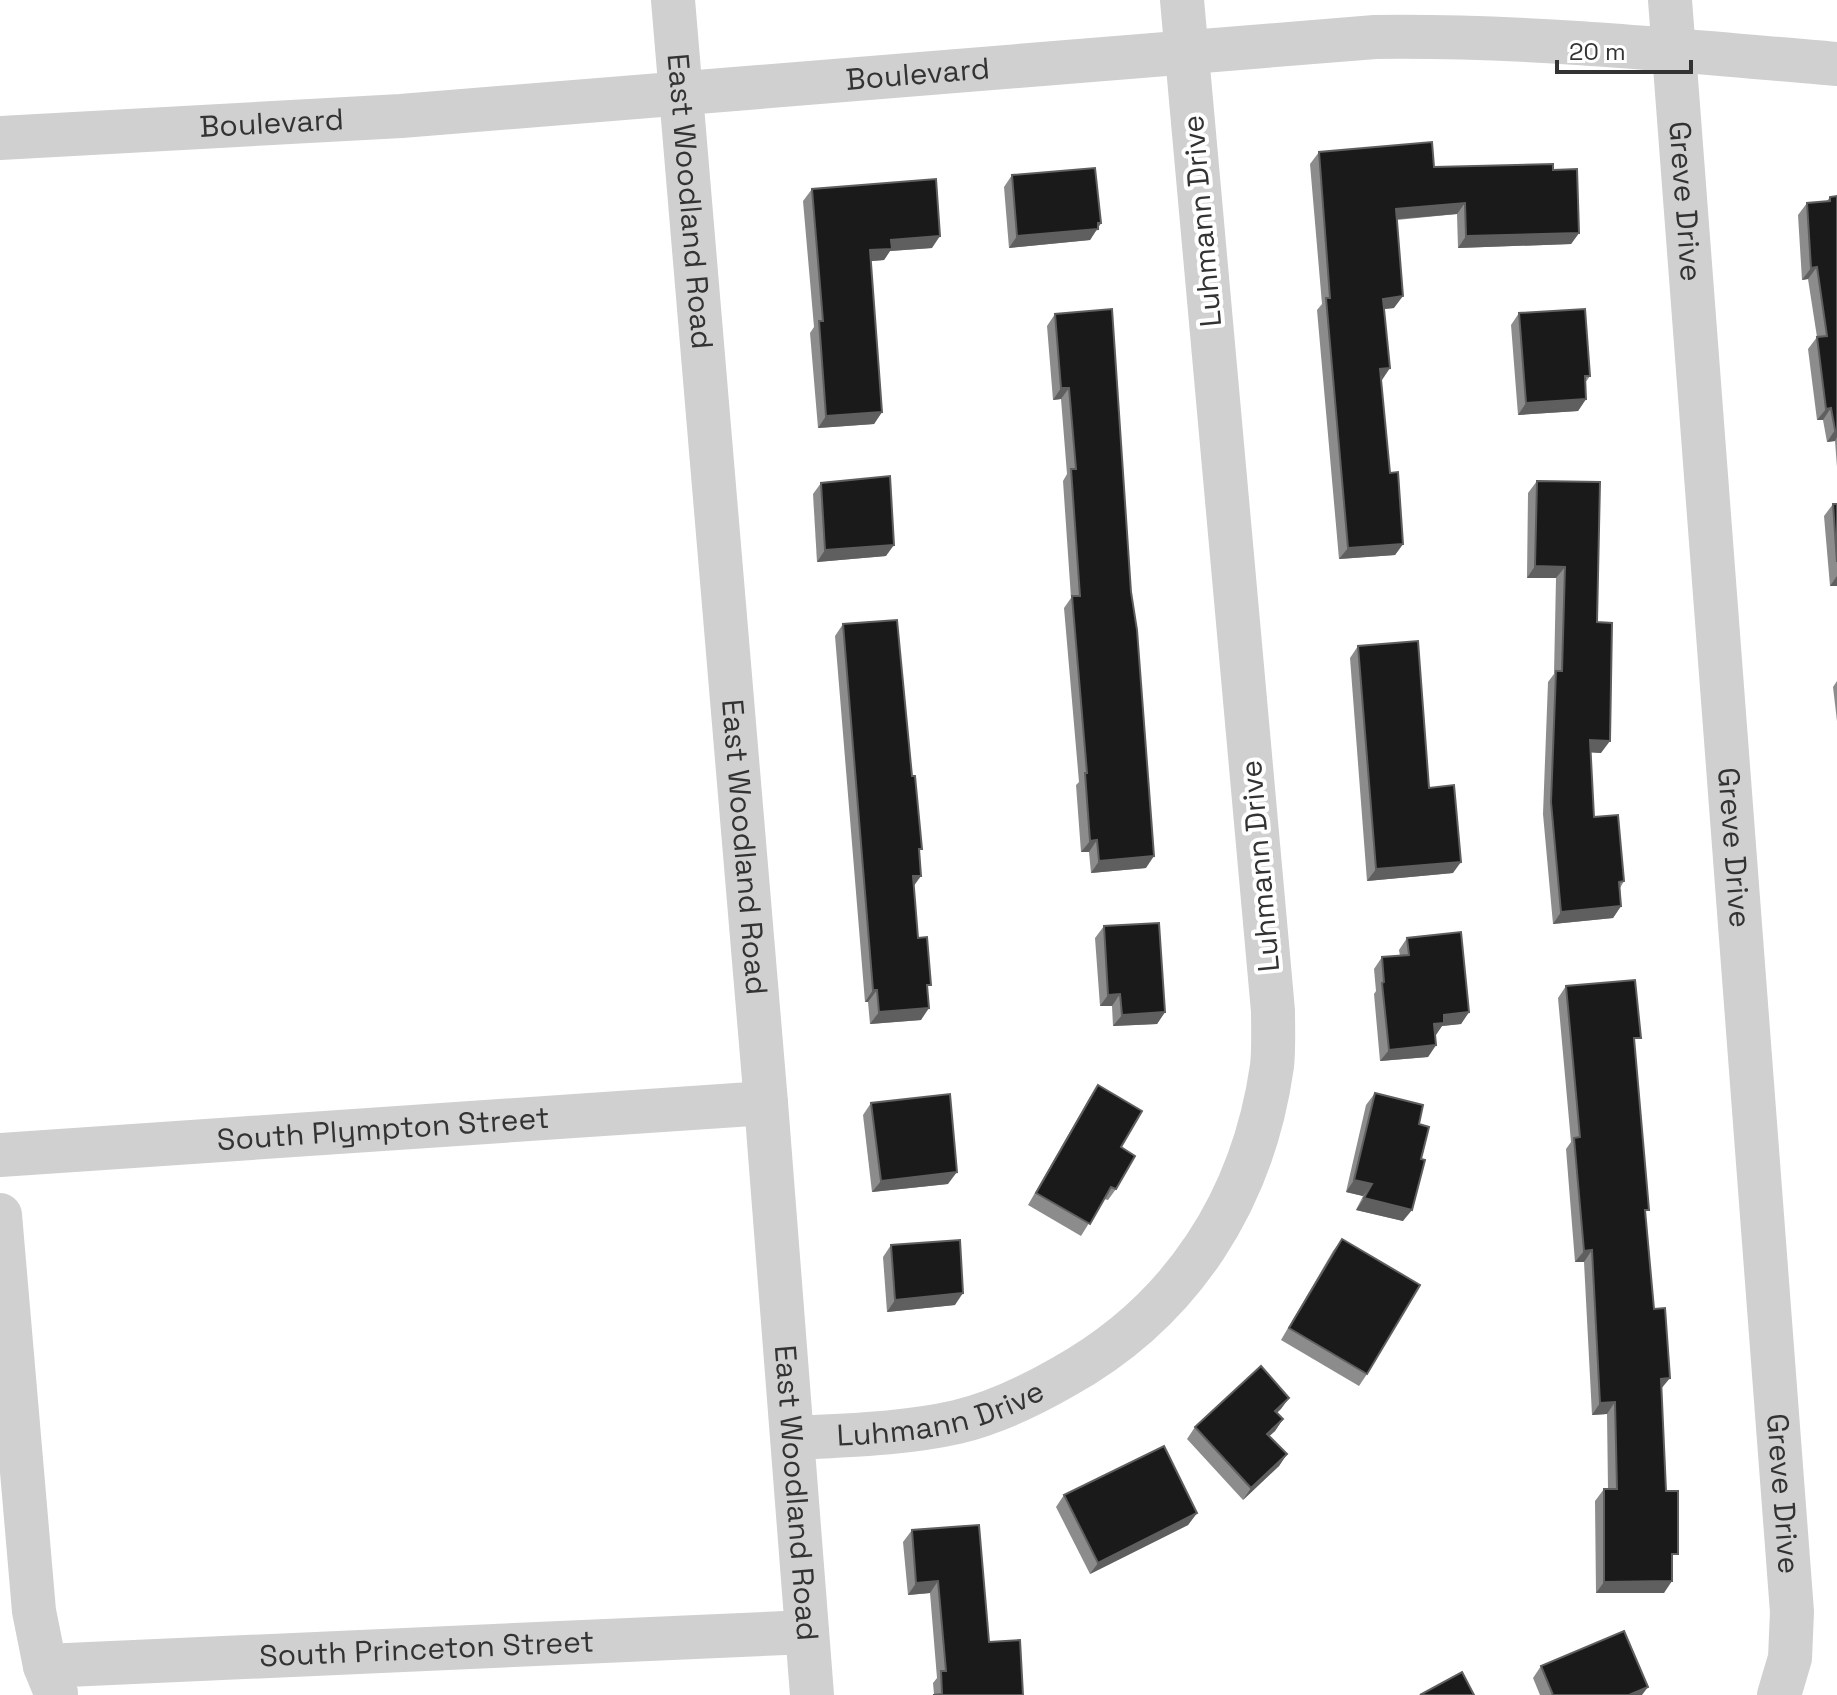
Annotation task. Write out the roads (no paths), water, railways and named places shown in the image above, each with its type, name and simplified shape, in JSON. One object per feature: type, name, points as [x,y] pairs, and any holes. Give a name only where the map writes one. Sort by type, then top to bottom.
[{"type":"street","name":"East Woodland Road","points":[[673,0],[766,1103],[812,1695]]},
{"type":"street","name":"Luhmann Drive","points":[[793,1438],[893,1432],[958,1422],[1014,1403],[1087,1364],[1144,1320],[1194,1265],[1214,1236],[1242,1180],[1257,1130],[1272,1065],[1273,1011],[1182,0]]},
{"type":"street","name":"Greve Drive","points":[[1670,0],[1792,1612],[1790,1658],[1779,1695]]},
{"type":"street","name":"Boulevard","points":[[0,138],[401,116],[1375,37],[1432,37],[1673,50],[1837,64]]},
{"type":"street","name":"South Plympton Street","points":[[0,1155],[766,1103]]},
{"type":"street","points":[[0,1215],[34,1611],[51,1680]]},
{"type":"street","name":"South Princeton Street","points":[[51,1680],[807,1632]]}]
